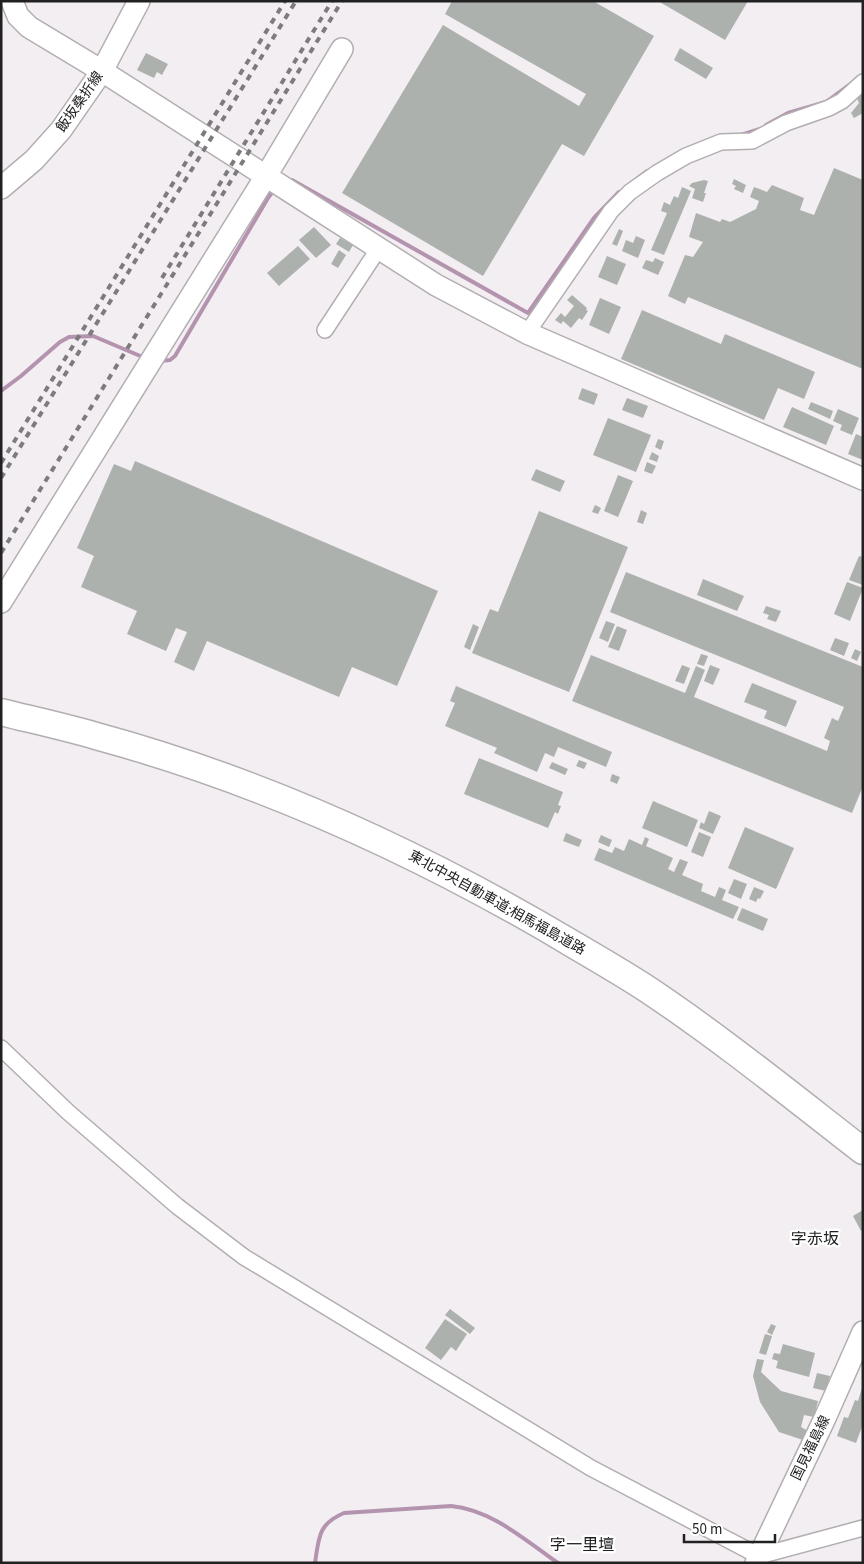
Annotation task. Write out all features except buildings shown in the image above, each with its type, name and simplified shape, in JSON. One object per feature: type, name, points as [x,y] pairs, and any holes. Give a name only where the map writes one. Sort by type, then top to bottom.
[{"type":"highway","name":"東北中央自動車道;相馬福島道路","points":[[1,700],[101,726],[201,757],[356,818],[441,858],[546,915],[638,970],[736,1037],[863,1133]]},
{"type":"highway","name":"東北中央自動車道;相馬福島道路","points":[[1,712],[97,736],[187,764],[298,805],[357,830],[449,874],[547,928],[645,988],[715,1036],[863,1151]]},
{"type":"street","points":[[12,1],[18,16],[29,27],[102,71],[436,285],[527,333],[863,479]]},
{"type":"street","name":"飯坂桑折線","points":[[1,188],[34,160],[55,136],[102,71],[139,1]]},
{"type":"street","points":[[1,602],[266,176],[342,49]]},
{"type":"street","points":[[527,333],[611,211],[630,192],[657,173],[721,142],[752,141],[786,123],[829,108],[842,101],[863,82]]},
{"type":"street","points":[[325,330],[379,248]]},
{"type":"street","points":[[1,1048],[68,1112],[177,1206],[244,1257],[591,1468],[758,1559],[863,1528]]},
{"type":"street","name":"国見福島線","points":[[758,1559],[826,1418],[863,1332]]},
{"type":"waterway","points":[[766,125],[788,113],[826,102],[849,85]]},
{"type":"waterway","points":[[741,135],[760,129]]},
{"type":"waterway","points":[[627,186],[647,171]]},
{"type":"waterway","points":[[292,180],[528,313],[594,218],[619,192]]},
{"type":"waterway","points":[[160,361],[170,360],[175,356],[274,190]]},
{"type":"waterway","points":[[1,391],[60,342],[69,337],[93,336],[145,358]]},
{"type":"waterway","points":[[315,1563],[321,1532],[335,1517],[344,1513],[451,1506],[480,1513],[508,1527],[558,1563]]},
{"type":"railway","points":[[1,463],[285,1]]},
{"type":"railway","points":[[1,478],[296,1]]},
{"type":"railway","points":[[162,278],[332,1]]},
{"type":"railway","points":[[1,553],[342,1]]},
{"type":"district","name":"字赤坂","points":[[815,1239]]},
{"type":"district","name":"字一里壇","points":[[582,1545]]}]
